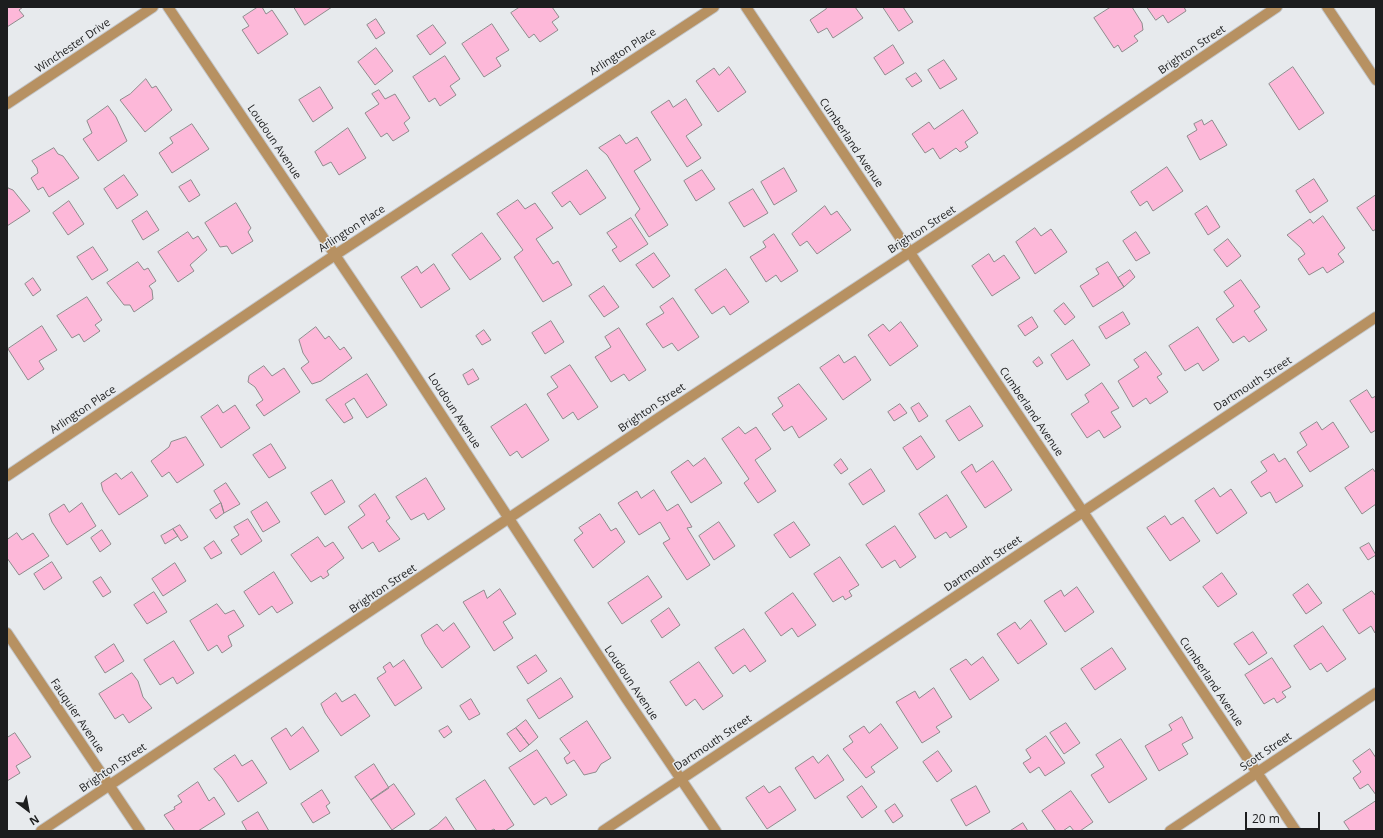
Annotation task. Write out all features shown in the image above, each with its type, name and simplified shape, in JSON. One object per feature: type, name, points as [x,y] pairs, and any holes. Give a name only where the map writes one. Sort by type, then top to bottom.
[{"type":"street","name":"Winchester Drive","points":[[7,104],[153,7]]},
{"type":"street","name":"Loudoun Avenue","points":[[168,7],[403,356],[716,831]]},
{"type":"street","name":"Arlington Place","points":[[7,476],[335,255],[714,7]]},
{"type":"street","name":"Cumberland Avenue","points":[[746,7],[1296,831]]},
{"type":"street","name":"Brighton Street","points":[[41,831],[669,411],[1071,146],[1278,7]]},
{"type":"street","points":[[1327,7],[1376,80]]},
{"type":"street","name":"Dartmouth Street","points":[[603,831],[1376,317]]},
{"type":"street","name":"Fauquier Avenue","points":[[7,634],[140,831]]},
{"type":"street","name":"Scott Street","points":[[1170,831],[1376,693]]},
{"type":"building","points":[[7,7],[23,7],[19,10],[24,16],[7,27]]},
{"type":"building","points":[[258,7],[262,7],[266,14],[272,10],[288,34],[258,54],[242,30],[249,26],[243,17]]},
{"type":"building","points":[[294,7],[332,7],[305,25]]},
{"type":"building","points":[[520,7],[552,7],[559,17],[552,22],[558,30],[540,42],[534,34],[529,38],[511,13]]},
{"type":"building","points":[[826,7],[855,7],[863,18],[833,38],[827,28],[818,33],[810,20],[826,9]]},
{"type":"building","points":[[883,7],[903,7],[913,22],[899,31]]},
{"type":"building","points":[[1111,7],[1132,7],[1142,23],[1143,30],[1134,36],[1138,41],[1122,52],[1118,45],[1114,48],[1094,18]]},
{"type":"building","points":[[1147,7],[1184,7],[1186,11],[1168,23],[1163,15],[1156,20]]},
{"type":"building","points":[[376,19],[385,33],[376,39],[367,25]]},
{"type":"building","points":[[492,24],[509,50],[496,58],[501,66],[484,77],[462,44]]},
{"type":"building","points":[[433,25],[446,43],[430,55],[417,36]]},
{"type":"building","points":[[893,45],[904,63],[885,75],[874,58]]},
{"type":"building","points":[[376,48],[393,71],[375,85],[358,62]]},
{"type":"building","points":[[445,56],[460,79],[450,86],[456,95],[440,106],[435,98],[429,102],[413,77]]},
{"type":"building","points":[[944,60],[957,79],[940,89],[928,70]]},
{"type":"building","points":[[729,67],[746,92],[718,112],[696,81],[714,68],[719,75]]},
{"type":"building","points":[[1293,67],[1324,113],[1299,130],[1269,84]]},
{"type":"building","points":[[916,73],[922,81],[912,87],[906,79]]},
{"type":"building","points":[[146,79],[152,88],[156,86],[172,110],[145,132],[120,100],[130,94]]},
{"type":"building","points":[[320,87],[333,108],[313,122],[299,100]]},
{"type":"building","points":[[379,90],[385,99],[395,94],[410,118],[404,123],[409,131],[393,141],[387,133],[381,137],[365,113],[379,104],[372,94]]},
{"type":"building","points":[[686,99],[702,125],[686,136],[701,158],[687,167],[651,112],[669,100],[673,107]]},
{"type":"building","points":[[108,106],[116,117],[127,141],[98,161],[83,139],[92,133],[87,121]]},
{"type":"building","points":[[963,110],[978,133],[965,142],[968,147],[960,152],[956,148],[940,159],[933,148],[925,153],[912,134],[929,122],[934,129]]},
{"type":"building","points":[[1202,120],[1204,125],[1212,120],[1227,145],[1200,160],[1187,136],[1197,130],[1194,124]]},
{"type":"building","points":[[192,124],[209,149],[172,173],[159,153],[173,143],[170,138]]},
{"type":"building","points":[[348,128],[366,158],[339,175],[331,162],[323,166],[315,152]]},
{"type":"building","points":[[620,135],[626,144],[637,137],[651,160],[634,171],[668,225],[649,237],[635,215],[640,209],[607,155],[599,148]]},
{"type":"building","points":[[54,148],[58,154],[63,156],[79,178],[49,197],[43,187],[38,190],[31,178],[38,173],[37,168],[32,161]]},
{"type":"building","points":[[1167,167],[1183,191],[1153,211],[1147,201],[1140,206],[1131,192]]},
{"type":"building","points":[[784,168],[797,191],[774,205],[761,182]]},
{"type":"building","points":[[587,170],[606,198],[580,215],[570,201],[562,207],[552,193]]},
{"type":"building","points":[[702,170],[715,189],[696,201],[684,181]]},
{"type":"building","points":[[124,175],[138,195],[117,209],[104,189]]},
{"type":"building","points":[[1314,179],[1328,201],[1310,213],[1296,191]]},
{"type":"building","points":[[191,180],[200,195],[189,202],[179,187]]},
{"type":"building","points":[[7,186],[13,190],[30,211],[7,226]]},
{"type":"building","points":[[753,189],[768,213],[744,227],[729,203]]},
{"type":"building","points":[[1376,195],[1376,229],[1373,231],[1357,208]]},
{"type":"building","points":[[518,200],[525,209],[535,203],[553,228],[536,239],[553,264],[558,261],[572,285],[543,302],[514,257],[523,250],[497,214]]},
{"type":"building","points":[[69,201],[84,224],[68,235],[53,213]]},
{"type":"building","points":[[236,203],[251,228],[248,232],[253,241],[232,254],[227,246],[220,247],[205,223]]},
{"type":"building","points":[[825,206],[831,215],[837,211],[851,230],[817,254],[807,241],[800,246],[792,234]]},
{"type":"building","points":[[1207,206],[1220,227],[1208,235],[1195,214]]},
{"type":"building","points":[[147,211],[159,230],[143,240],[132,221]]},
{"type":"building","points":[[1323,216],[1345,248],[1338,254],[1344,262],[1327,273],[1323,267],[1309,275],[1298,259],[1305,254],[1301,248],[1287,235],[1310,219],[1313,223]]},
{"type":"building","points":[[631,218],[648,244],[620,262],[612,250],[617,247],[607,233]]},
{"type":"building","points":[[1035,228],[1041,236],[1051,229],[1067,252],[1035,274],[1016,242]]},
{"type":"building","points":[[188,232],[193,239],[198,236],[207,250],[190,265],[194,271],[178,282],[158,252]]},
{"type":"building","points":[[1136,232],[1150,253],[1136,261],[1123,241]]},
{"type":"building","points":[[482,233],[501,259],[470,280],[452,255]]},
{"type":"building","points":[[774,234],[798,271],[781,282],[776,275],[766,282],[750,257],[766,247],[763,242]]},
{"type":"building","points":[[1228,239],[1241,256],[1227,267],[1214,250]]},
{"type":"building","points":[[93,247],[108,270],[92,280],[77,257]]},
{"type":"building","points":[[654,253],[670,276],[653,288],[636,265]]},
{"type":"building","points":[[989,254],[994,262],[1004,255],[1020,278],[992,296],[972,266]]},
{"type":"building","points":[[138,262],[144,270],[148,268],[156,281],[149,286],[152,290],[153,299],[134,312],[130,305],[124,305],[107,283]]},
{"type":"building","points":[[1108,262],[1124,287],[1093,307],[1080,286],[1099,274],[1096,269]]},
{"type":"building","points":[[434,264],[450,289],[421,308],[401,277],[417,266],[421,273]]},
{"type":"building","points":[[726,269],[749,302],[730,315],[724,306],[712,314],[695,290]]},
{"type":"building","points":[[1130,270],[1135,277],[1124,287],[1118,278]]},
{"type":"building","points":[[33,278],[41,290],[33,296],[25,284]]},
{"type":"building","points":[[1241,280],[1260,307],[1254,311],[1267,330],[1249,342],[1244,336],[1233,343],[1216,319],[1234,306],[1224,292]]},
{"type":"building","points":[[604,286],[619,307],[604,317],[589,296]]},
{"type":"building","points":[[87,297],[102,320],[95,325],[100,331],[84,342],[79,334],[72,338],[57,316]]},
{"type":"building","points":[[673,298],[699,337],[678,351],[672,343],[663,348],[646,324],[664,313],[660,307]]},
{"type":"building","points":[[1064,303],[1075,317],[1065,325],[1054,311]]},
{"type":"building","points":[[1123,312],[1130,324],[1106,339],[1099,327]]},
{"type":"building","points":[[1032,317],[1038,327],[1025,336],[1018,326]]},
{"type":"building","points":[[551,321],[564,342],[545,354],[532,333]]},
{"type":"building","points":[[901,322],[918,346],[890,366],[868,335],[883,324],[889,331]]},
{"type":"building","points":[[42,326],[57,350],[39,361],[44,369],[28,380],[8,349]]},
{"type":"building","points":[[316,327],[325,339],[329,336],[340,350],[344,347],[352,358],[321,381],[312,384],[301,368],[309,362],[303,353],[299,340]]},
{"type":"building","points":[[1198,327],[1219,360],[1203,371],[1198,363],[1185,371],[1169,346]]},
{"type":"building","points":[[619,328],[646,370],[629,381],[624,374],[611,382],[595,357],[611,347],[605,337]]},
{"type":"building","points":[[484,330],[491,340],[482,345],[476,336]]},
{"type":"building","points":[[1073,340],[1090,365],[1067,380],[1051,355]]},
{"type":"building","points":[[1146,352],[1162,374],[1157,377],[1168,392],[1150,404],[1146,398],[1133,407],[1118,381],[1139,367],[1134,360]]},
{"type":"building","points":[[839,355],[844,363],[855,356],[871,380],[843,400],[820,368]]},
{"type":"building","points":[[1039,357],[1043,363],[1037,367],[1033,362]]},
{"type":"building","points":[[570,365],[598,407],[578,420],[573,412],[563,419],[547,394],[558,387],[551,377]]},
{"type":"building","points":[[264,366],[272,376],[284,368],[300,392],[264,416],[256,405],[263,400],[255,387],[248,382],[249,376]]},
{"type":"building","points":[[473,369],[479,379],[468,385],[463,375]]},
{"type":"building","points":[[367,374],[387,405],[367,418],[354,398],[345,404],[353,418],[344,423],[326,400]]},
{"type":"building","points":[[1102,383],[1119,408],[1111,412],[1121,427],[1104,438],[1099,430],[1087,438],[1071,414],[1089,402],[1085,395]]},
{"type":"building","points":[[799,384],[827,419],[799,438],[792,426],[784,431],[772,414],[783,406],[778,398]]},
{"type":"building","points":[[1367,390],[1372,398],[1376,396],[1376,430],[1371,433],[1350,401]]},
{"type":"building","points":[[919,403],[928,416],[919,422],[911,408]]},
{"type":"building","points":[[526,404],[549,440],[522,458],[517,451],[510,456],[491,427]]},
{"type":"building","points":[[900,404],[907,413],[894,421],[888,412]]},
{"type":"building","points":[[218,405],[223,413],[235,405],[250,428],[221,448],[201,417]]},
{"type":"building","points":[[970,406],[983,426],[959,441],[946,421]]},
{"type":"building","points":[[1317,422],[1322,430],[1333,422],[1349,447],[1310,472],[1297,452],[1307,445],[1300,433]]},
{"type":"building","points":[[739,427],[745,434],[756,427],[771,449],[755,460],[776,491],[758,503],[744,483],[749,479],[722,439]]},
{"type":"building","points":[[921,436],[935,457],[917,470],[903,448]]},
{"type":"building","points":[[186,437],[204,465],[177,483],[169,472],[162,477],[151,461],[169,447],[171,442]]},
{"type":"building","points":[[271,444],[286,468],[269,478],[253,455]]},
{"type":"building","points":[[1274,454],[1279,462],[1285,458],[1303,486],[1276,503],[1270,492],[1261,497],[1251,482],[1267,471],[1261,462]]},
{"type":"building","points":[[705,458],[722,483],[691,503],[671,472],[688,460],[693,466]]},
{"type":"building","points":[[841,459],[848,469],[841,474],[834,465]]},
{"type":"building","points":[[993,461],[1012,490],[985,508],[961,472],[972,464],[976,472]]},
{"type":"building","points":[[871,469],[885,491],[863,505],[849,484]]},
{"type":"building","points":[[1373,469],[1376,473],[1376,504],[1362,514],[1345,488]]},
{"type":"building","points":[[132,472],[148,496],[119,515],[103,491],[101,483],[116,473],[121,479]]},
{"type":"building","points":[[426,478],[445,509],[428,520],[424,513],[411,520],[396,497]]},
{"type":"building","points":[[332,480],[345,502],[325,515],[311,493]]},
{"type":"building","points":[[226,483],[240,504],[224,513],[221,503],[214,491]]},
{"type":"building","points":[[1214,488],[1220,497],[1231,489],[1247,513],[1217,534],[1195,501]]},
{"type":"building","points":[[654,490],[667,511],[678,504],[692,527],[687,528],[710,565],[687,580],[663,543],[670,539],[660,522],[639,535],[618,503],[637,491],[641,498]]},
{"type":"building","points":[[375,494],[390,518],[386,521],[400,539],[379,552],[373,542],[362,549],[348,527],[365,515],[359,506]]},
{"type":"building","points":[[947,495],[967,527],[950,538],[946,532],[935,539],[919,514]]},
{"type":"building","points":[[267,502],[280,522],[263,532],[251,512]]},
{"type":"building","points":[[82,503],[96,526],[67,545],[52,522],[49,514],[64,504],[69,512]]},
{"type":"building","points":[[221,503],[224,513],[216,519],[210,510]]},
{"type":"building","points":[[600,514],[611,531],[616,528],[625,542],[593,568],[574,540],[583,533],[579,528]]},
{"type":"building","points":[[1165,516],[1171,525],[1183,517],[1200,541],[1170,561],[1147,528]]},
{"type":"building","points":[[248,519],[262,541],[241,555],[231,540],[239,535],[234,527]]},
{"type":"building","points":[[719,522],[735,546],[714,560],[699,536]]},
{"type":"building","points":[[794,522],[810,545],[790,558],[774,535]]},
{"type":"building","points":[[180,525],[188,537],[181,541],[173,529]]},
{"type":"building","points":[[895,526],[916,557],[900,568],[895,560],[882,568],[866,545]]},
{"type":"building","points":[[173,529],[178,536],[165,544],[161,536]]},
{"type":"building","points":[[102,530],[111,544],[100,552],[91,538]]},
{"type":"building","points":[[17,533],[22,540],[33,533],[49,556],[19,575],[7,558],[7,540]]},
{"type":"building","points":[[318,537],[325,547],[333,542],[344,558],[327,571],[329,575],[323,579],[321,576],[311,582],[291,555]]},
{"type":"building","points":[[214,541],[222,553],[211,559],[204,548]]},
{"type":"building","points":[[1369,543],[1376,555],[1368,560],[1360,548]]},
{"type":"building","points":[[840,557],[859,585],[849,591],[852,596],[845,600],[843,596],[833,602],[814,574]]},
{"type":"building","points":[[52,562],[62,578],[44,590],[34,574]]},
{"type":"building","points":[[175,563],[186,581],[163,596],[152,579]]},
{"type":"building","points":[[274,572],[293,603],[277,613],[272,606],[259,615],[244,592]]},
{"type":"building","points":[[1222,573],[1237,594],[1218,607],[1203,587]]},
{"type":"building","points":[[648,576],[662,597],[622,624],[608,603]]},
{"type":"building","points":[[101,577],[111,592],[103,597],[93,582]]},
{"type":"building","points":[[1308,584],[1322,603],[1306,614],[1293,595]]},
{"type":"building","points":[[1077,587],[1094,612],[1065,632],[1044,601],[1061,590],[1064,596]]},
{"type":"building","points":[[500,589],[516,614],[503,622],[513,638],[494,651],[463,602],[484,590],[487,598]]},
{"type":"building","points":[[1372,591],[1376,596],[1376,632],[1375,633],[1371,626],[1359,634],[1343,610]]},
{"type":"building","points":[[154,592],[167,612],[147,624],[134,605]]},
{"type":"building","points":[[793,593],[816,625],[798,637],[792,628],[781,636],[765,613]]},
{"type":"building","points":[[217,604],[225,614],[234,610],[244,626],[228,636],[232,646],[222,653],[217,645],[208,651],[190,621]]},
{"type":"building","points":[[669,608],[680,625],[662,638],[651,621]]},
{"type":"building","points":[[1031,620],[1047,644],[1018,664],[997,634],[1015,622],[1020,629]]},
{"type":"building","points":[[454,623],[470,647],[442,668],[425,644],[421,635],[437,624],[443,631]]},
{"type":"building","points":[[1323,626],[1346,659],[1327,672],[1321,663],[1310,670],[1294,646]]},
{"type":"building","points":[[744,629],[766,661],[750,672],[745,665],[733,674],[715,648]]},
{"type":"building","points":[[1253,632],[1267,653],[1249,665],[1234,644]]},
{"type":"building","points":[[174,641],[194,673],[177,684],[173,677],[160,685],[144,660]]},
{"type":"building","points":[[114,644],[124,661],[105,673],[95,657]]},
{"type":"building","points":[[1112,648],[1126,669],[1095,690],[1081,669]]},
{"type":"building","points":[[536,655],[547,671],[528,684],[517,667]]},
{"type":"building","points":[[983,657],[999,680],[970,700],[950,669],[966,659],[971,665]]},
{"type":"building","points":[[1272,658],[1291,687],[1282,692],[1286,697],[1277,703],[1274,698],[1264,704],[1245,675]]},
{"type":"building","points":[[404,660],[422,688],[395,706],[377,678],[386,672],[383,667],[390,662],[393,667]]},
{"type":"building","points":[[699,662],[723,696],[703,710],[695,699],[686,706],[670,682]]},
{"type":"building","points":[[132,673],[138,681],[143,697],[152,708],[129,723],[123,714],[115,719],[99,694]]},
{"type":"building","points":[[561,678],[573,697],[539,719],[527,700]]},
{"type":"building","points":[[934,688],[952,717],[936,727],[940,732],[922,743],[896,702],[915,691],[919,698]]},
{"type":"building","points":[[336,693],[342,702],[355,694],[370,716],[341,736],[325,713],[321,704]]},
{"type":"building","points":[[471,699],[480,714],[469,720],[460,706]]},
{"type":"building","points":[[1182,717],[1193,738],[1182,744],[1188,754],[1159,771],[1145,746],[1172,730],[1169,725]]},
{"type":"building","points":[[526,720],[538,737],[529,745],[516,728]]},
{"type":"building","points":[[587,721],[611,758],[601,764],[596,772],[584,775],[574,760],[567,764],[564,758],[570,753],[560,739]]},
{"type":"building","points":[[1066,723],[1080,743],[1064,754],[1050,733]]},
{"type":"building","points":[[881,724],[898,748],[871,767],[875,772],[866,778],[843,749],[853,742],[849,736],[864,726],[869,733]]},
{"type":"building","points":[[448,726],[452,732],[444,738],[439,731]]},
{"type":"building","points":[[303,727],[319,751],[290,770],[271,738],[286,728],[291,736]]},
{"type":"building","points":[[516,728],[529,745],[520,752],[507,734]]},
{"type":"building","points":[[15,733],[31,757],[16,766],[20,773],[7,781],[7,738]]},
{"type":"building","points":[[1046,736],[1065,763],[1045,776],[1039,767],[1030,773],[1023,763],[1031,758],[1026,750]]},
{"type":"building","points":[[1121,739],[1147,779],[1109,803],[1091,775],[1104,767],[1096,755]]},
{"type":"building","points":[[1370,749],[1376,758],[1376,795],[1368,784],[1360,789],[1353,778],[1361,772],[1353,761]]},
{"type":"building","points":[[537,750],[567,795],[551,805],[546,797],[534,805],[509,768]]},
{"type":"building","points":[[938,751],[952,771],[937,782],[923,762]]},
{"type":"building","points":[[235,755],[242,766],[252,760],[267,783],[238,802],[214,769]]},
{"type":"building","points":[[828,755],[844,780],[815,799],[795,768],[813,756],[818,763]]},
{"type":"building","points":[[374,764],[389,788],[371,800],[355,777]]},
{"type":"building","points":[[485,780],[514,825],[505,831],[496,831],[494,829],[490,831],[477,831],[456,799]]},
{"type":"building","points":[[198,782],[209,801],[214,797],[225,814],[198,831],[175,831],[164,815],[175,809],[174,807],[182,802],[178,796]]},
{"type":"building","points":[[394,784],[415,814],[392,830],[371,800]]},
{"type":"building","points":[[764,786],[769,793],[780,786],[796,810],[767,829],[746,798]]},
{"type":"building","points":[[862,786],[877,807],[862,818],[847,797]]},
{"type":"building","points":[[976,786],[990,812],[966,826],[951,800]]},
{"type":"building","points":[[322,790],[330,803],[326,806],[330,813],[313,823],[301,804]]},
{"type":"building","points":[[1071,791],[1093,822],[1080,831],[1074,831],[1070,826],[1063,831],[1056,831],[1042,811]]},
{"type":"building","points":[[1376,801],[1376,831],[1350,831],[1344,822]]},
{"type":"building","points":[[895,804],[903,816],[893,823],[885,811]]},
{"type":"building","points":[[258,812],[269,831],[247,831],[242,822]]},
{"type":"building","points":[[446,817],[455,831],[428,831],[437,825]]},
{"type":"building","points":[[1023,823],[1028,831],[1010,831]]}]
